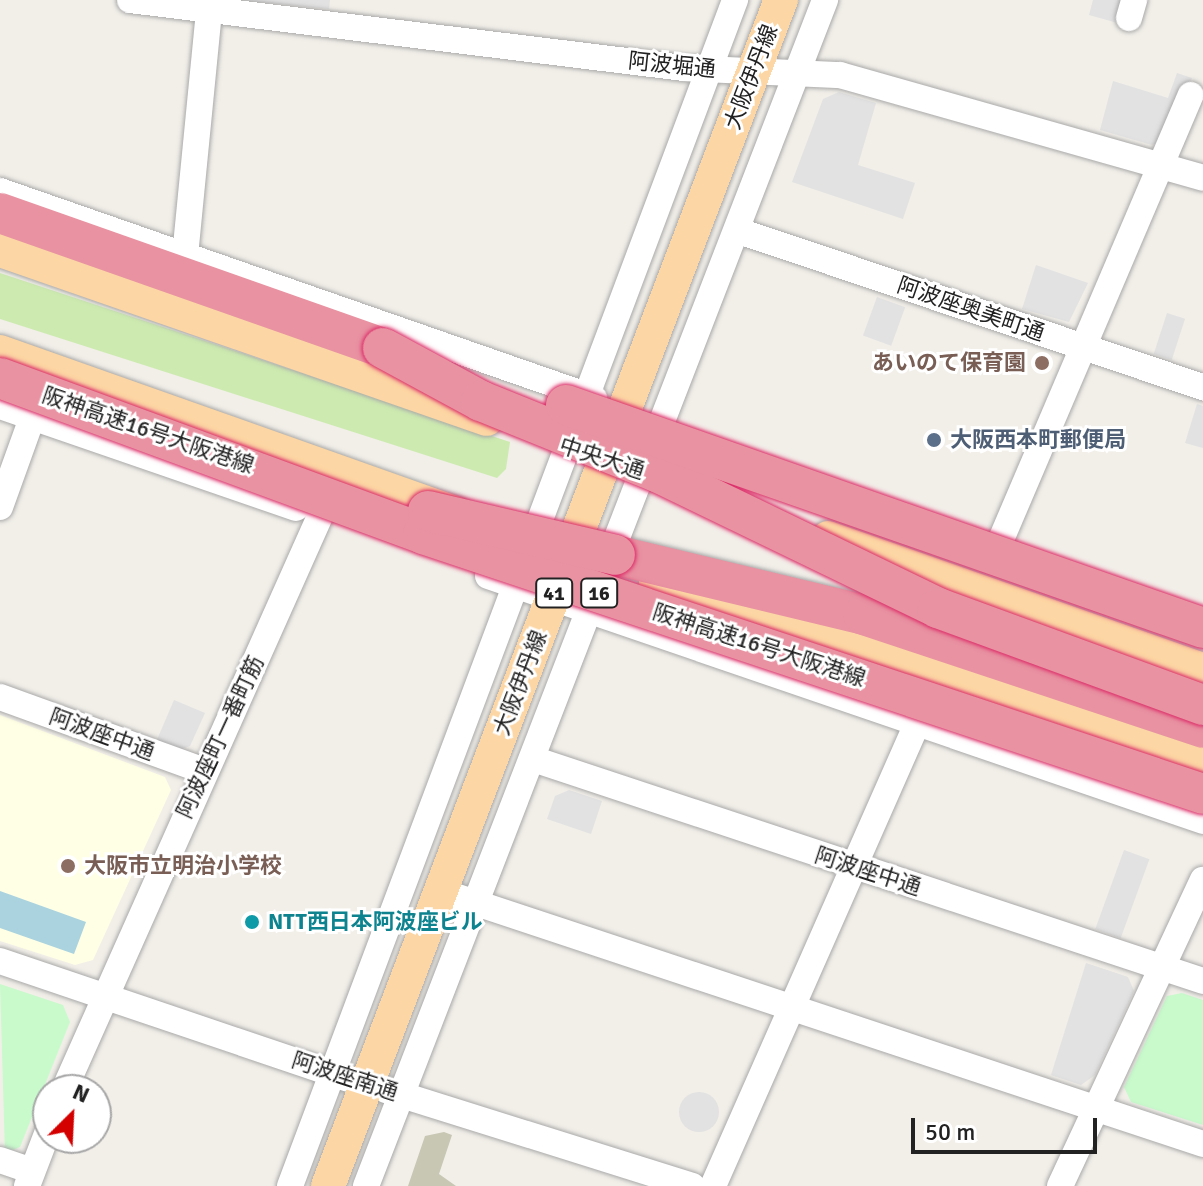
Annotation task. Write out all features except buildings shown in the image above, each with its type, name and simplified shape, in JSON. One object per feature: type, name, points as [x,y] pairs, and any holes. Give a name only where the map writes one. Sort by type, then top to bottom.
[{"type":"highway","points":[[0,213],[383,348],[489,376],[1203,628]]},
{"type":"highway","points":[[383,348],[481,401],[657,472],[938,608],[1203,705]]},
{"type":"highway","name":"阪神高速16号大阪港線","points":[[0,378],[247,464],[423,534],[1203,794]]},
{"type":"highway","points":[[247,464],[864,615],[1203,728]]},
{"type":"main road","name":"大阪伊丹線","points":[[328,1186],[781,0]]},
{"type":"main road","name":"中央大通","points":[[0,250],[569,448],[641,470],[1203,670]]},
{"type":"main road","points":[[0,352],[602,566],[940,670],[1203,763]]},
{"type":"street","name":"阿波堀通","points":[[130,0],[210,6],[709,70],[840,75],[1203,178]]},
{"type":"street","points":[[290,1186],[535,542],[735,0]]},
{"type":"street","points":[[366,1186],[533,759],[602,566],[739,231],[825,0]]},
{"type":"street","points":[[185,256],[210,6]]},
{"type":"street","points":[[1000,542],[1191,95]]},
{"type":"street","points":[[0,191],[660,420],[1203,615]]},
{"type":"street","name":"阿波座奥美町通","points":[[739,231],[1203,387]]},
{"type":"street","points":[[0,406],[916,725],[1203,821]]},
{"type":"street","points":[[0,507],[32,418]]},
{"type":"street","name":"阿波座町一番町筋","points":[[70,1074],[100,995],[320,516]]},
{"type":"street","points":[[713,1186],[940,670]]},
{"type":"street","name":"阿波座中通","points":[[0,697],[204,771]]},
{"type":"street","name":"阿波座中通","points":[[533,759],[1203,981]]},
{"type":"street","points":[[1060,1186],[1203,880]]},
{"type":"street","points":[[439,889],[475,904],[1203,1144]]},
{"type":"street","name":"阿波座南通","points":[[0,961],[334,1074],[692,1186]]},
{"type":"street","points":[[0,1160],[30,1179],[39,1154]]},
{"type":"shaded area","points":[[238,0],[330,0],[329,9]]},
{"type":"shaded area","points":[[1093,0],[1139,0],[1132,27],[1089,15]]},
{"type":"shaded area","points":[[1177,73],[1192,78],[1163,141],[1152,145],[1100,130],[1113,81],[1168,98]]},
{"type":"shaded area","points":[[839,92],[876,103],[858,165],[915,183],[903,219],[792,182],[823,99]]},
{"type":"shaded area","points":[[1036,265],[1088,283],[1069,322],[1022,309]]},
{"type":"shaded area","points":[[877,297],[905,307],[891,346],[863,336]]},
{"type":"shaded area","points":[[1167,313],[1185,319],[1172,360],[1154,354]]},
{"type":"shaded area","points":[[1197,404],[1203,406],[1203,448],[1185,443]]},
{"type":"shaded area","points":[[174,700],[205,713],[190,746],[177,751],[156,742]]},
{"type":"shaded area","name":"大阪市立明治小学校","points":[[0,715],[165,777],[171,790],[93,960],[75,965],[0,941]]},
{"type":"shaded area","points":[[569,790],[602,801],[591,834],[547,819],[555,796]]},
{"type":"shaded area","points":[[1124,850],[1149,859],[1121,938],[1095,929]]},
{"type":"shaded area","points":[[1086,963],[1128,977],[1134,991],[1095,1075],[1081,1085],[1051,1075]]},
{"type":"shaded area","points":[[699,1092],[713,1098],[719,1112],[713,1126],[699,1132],[685,1126],[679,1112],[685,1098]]},
{"type":"shaded area","points":[[444,1132],[452,1135],[439,1174],[456,1186],[408,1186],[425,1136]]},
{"type":"green space","points":[[0,273],[510,442],[506,469],[497,478],[0,319]]},
{"type":"green space","points":[[0,984],[63,1005],[70,1022],[49,1074],[32,1074],[32,1117],[20,1147],[5,1153]]},
{"type":"green space","points":[[1182,993],[1203,1000],[1203,1125],[1131,1102],[1124,1087],[1167,996]]},
{"type":"water","points":[[0,891],[86,922],[74,954],[0,928]]},
{"type":"place","name":"あいのて保育園","points":[[1042,363]]},
{"type":"place","name":"大阪西本町郵便局","points":[[934,440]]},
{"type":"place","name":"大阪市立明治小学校","points":[[68,866]]},
{"type":"place","name":"NTT西日本阿波座ビル","points":[[252,922]]}]
